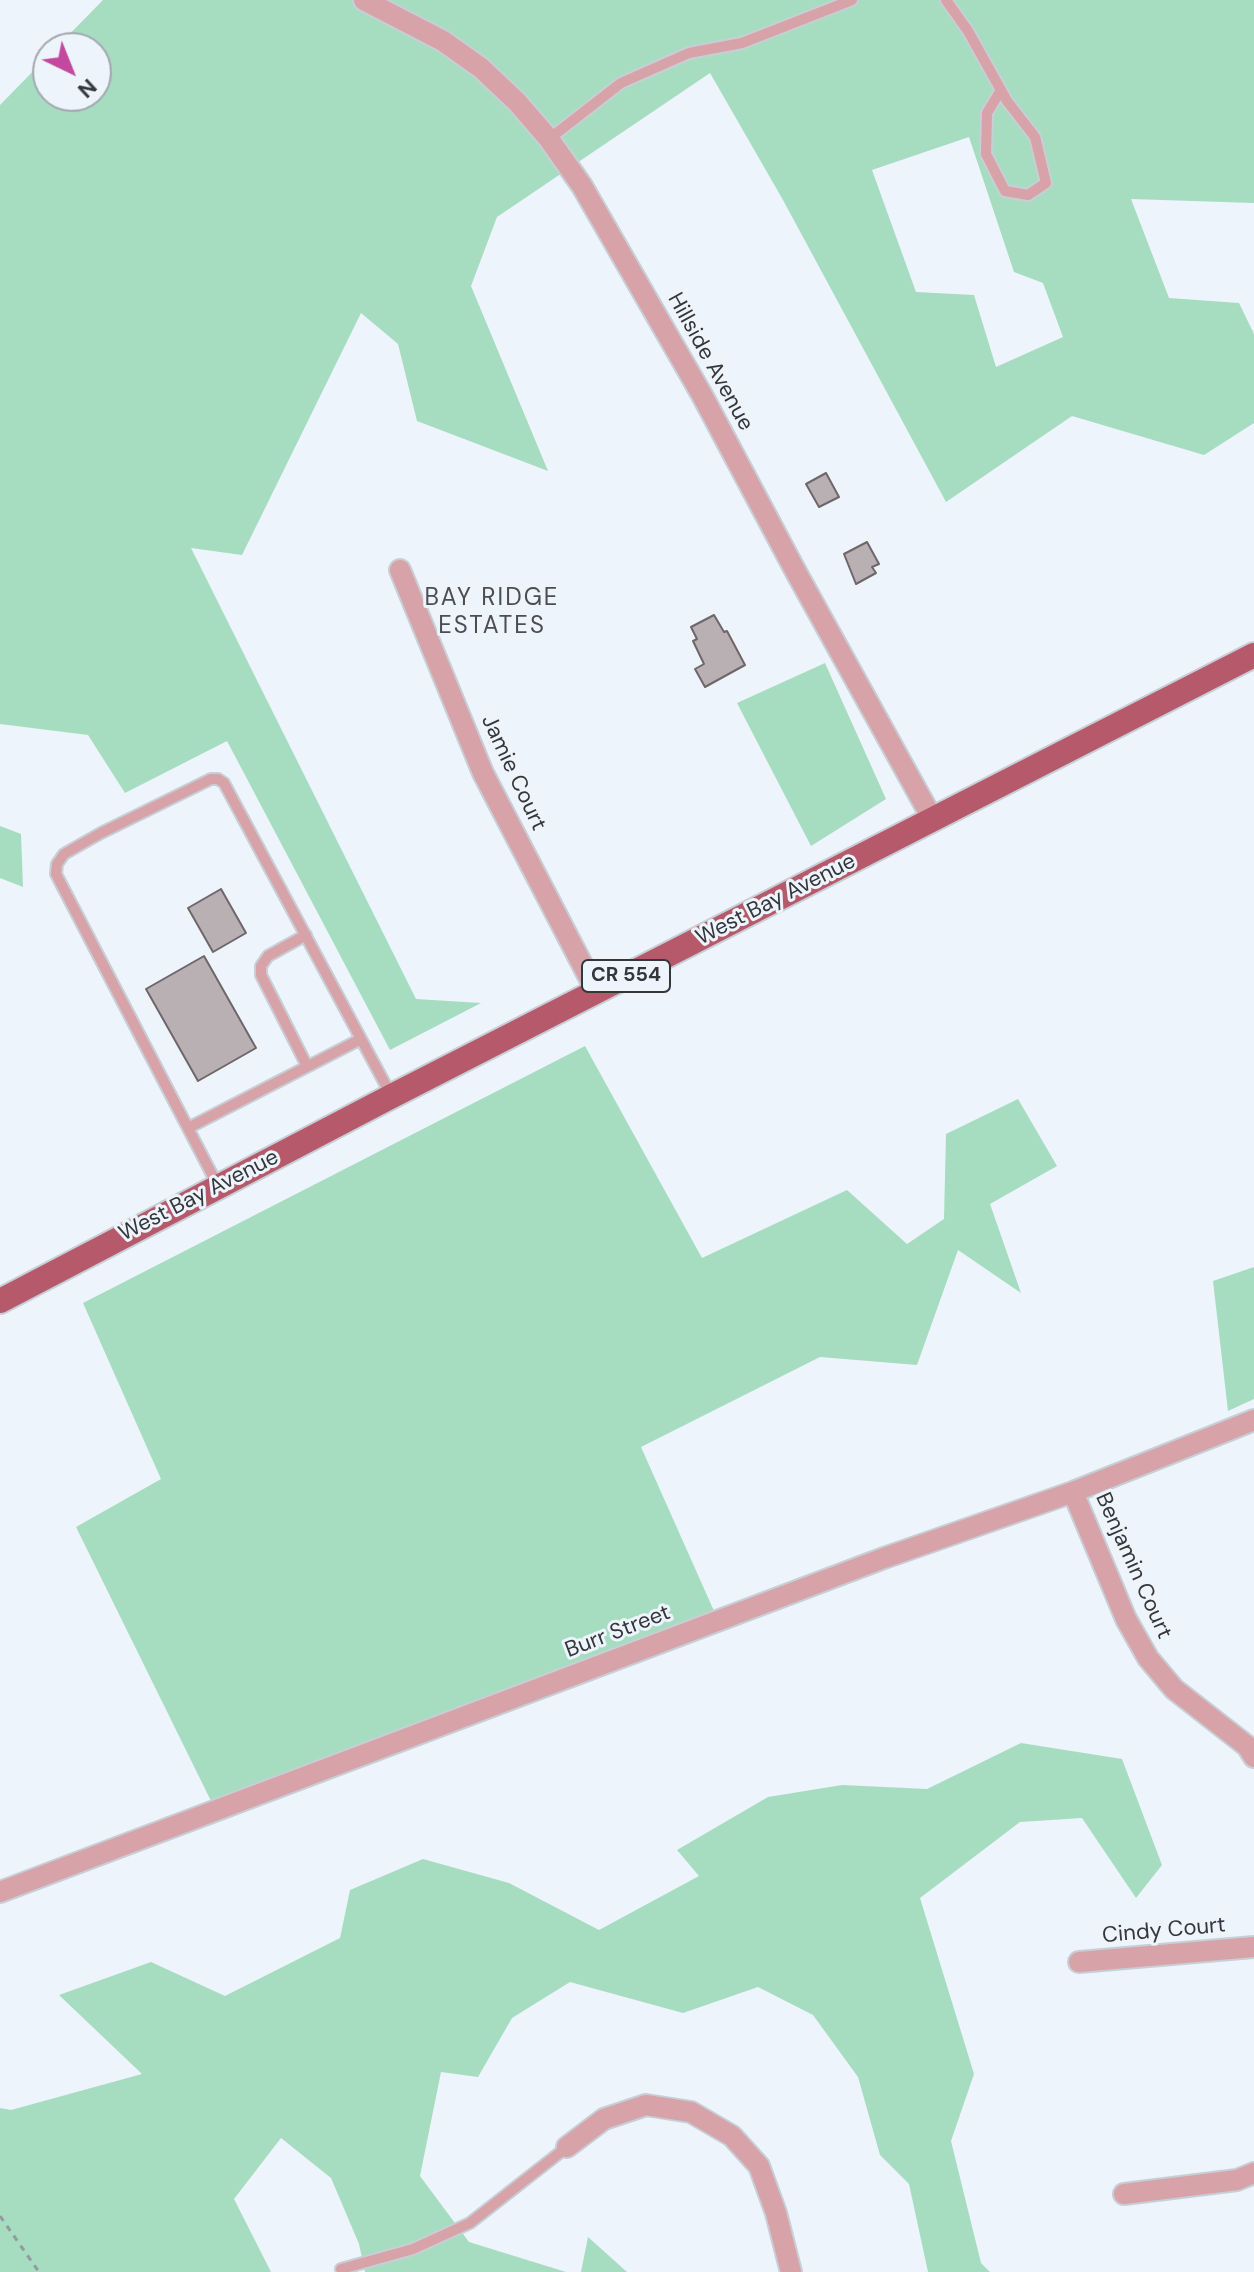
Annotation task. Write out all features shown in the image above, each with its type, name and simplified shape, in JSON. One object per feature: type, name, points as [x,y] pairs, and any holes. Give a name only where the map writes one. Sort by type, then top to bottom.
[{"type":"main road","name":"West Bay Avenue","points":[[0,1301],[392,1096],[1254,655]]},
{"type":"street","name":"Hillside Avenue","points":[[364,0],[421,28],[481,68],[517,102],[549,139],[594,207],[702,395],[933,820]]},
{"type":"street","name":"Jamie Court","points":[[400,570],[483,773],[596,991]]},
{"type":"street","name":"Burr Street","points":[[0,1892],[884,1558],[1073,1492],[1254,1420]]},
{"type":"street","name":"Benjamin Court","points":[[1073,1492],[1126,1619],[1148,1658],[1174,1689],[1247,1746],[1254,1757]]},
{"type":"street","name":"Cindy Court","points":[[1079,1962],[1254,1947]]},
{"type":"street","points":[[567,2147],[604,2119],[646,2105],[691,2112],[732,2136],[759,2166],[776,2213],[791,2272]]},
{"type":"street","points":[[1124,2194],[1237,2180],[1254,2173]]},
{"type":"lane","points":[[549,139],[621,83],[689,53],[742,43],[852,0]]},
{"type":"lane","points":[[946,0],[968,31],[1001,90],[1035,137],[1046,183],[1028,195],[1005,191],[986,154],[987,113],[1001,90]]},
{"type":"lane","points":[[218,1186],[56,874],[64,854],[101,833],[211,779],[218,779],[229,787],[392,1096]]},
{"type":"lane","points":[[306,935],[268,956],[261,966],[261,975],[307,1066]]},
{"type":"lane","points":[[188,1128],[361,1039]]},
{"type":"lane","points":[[341,2269],[413,2249],[470,2223],[567,2147]]},
{"type":"path","points":[[0,2216],[39,2272]]},
{"type":"green space","points":[[103,0],[1254,0],[1254,203],[1131,199],[1169,298],[1239,303],[1254,334],[1254,423],[1204,455],[1072,416],[946,502],[783,200],[710,73],[497,217],[471,286],[548,471],[417,421],[398,344],[361,313],[242,555],[191,548],[416,999],[481,1003],[390,1050],[227,741],[125,793],[88,735],[0,724],[0,105],[32,72],[32,112],[112,112],[112,32],[72,32]],"holes":[[[969,137],[1014,272],[1043,283],[1063,337],[996,367],[974,295],[916,292],[872,170]]]},
{"type":"green space","points":[[825,663],[886,799],[811,846],[737,703]]},
{"type":"green space","points":[[0,826],[21,834],[23,887],[0,878]]},
{"type":"green space","points":[[585,1046],[702,1258],[847,1190],[907,1244],[944,1219],[946,1134],[1018,1099],[1057,1166],[990,1204],[1021,1293],[958,1250],[917,1365],[820,1357],[641,1447],[714,1611],[212,1803],[76,1527],[161,1479],[83,1303]]},
{"type":"green space","points":[[1254,1267],[1254,1399],[1228,1411],[1213,1281]]},
{"type":"green space","points":[[1021,1743],[1122,1759],[1162,1865],[1136,1898],[1082,1818],[1020,1822],[920,1898],[974,2074],[951,2141],[981,2263],[990,2272],[928,2272],[909,2184],[880,2155],[858,2077],[813,2015],[758,1987],[683,2013],[570,1982],[512,2018],[478,2077],[441,2072],[420,2176],[469,2242],[566,2272],[365,2272],[359,2244],[331,2178],[281,2138],[234,2199],[271,2272],[0,2272],[0,2108],[11,2110],[142,2074],[59,1995],[151,1962],[225,1996],[340,1938],[350,1890],[423,1859],[509,1883],[599,1930],[699,1876],[677,1850],[768,1797],[842,1785],[927,1789]]},
{"type":"green space","points":[[588,2237],[627,2272],[581,2272]]},
{"type":"building","points":[[826,473],[839,497],[819,507],[806,484]]},
{"type":"building","points":[[867,542],[879,564],[872,567],[876,573],[856,584],[844,554]]},
{"type":"building","points":[[714,615],[724,632],[727,631],[745,665],[705,687],[695,669],[704,664],[693,641],[697,639],[691,627]]},
{"type":"building","points":[[221,889],[246,933],[213,952],[188,908]]},
{"type":"building","points":[[204,956],[256,1048],[198,1081],[146,989]]},
{"type":"district","name":"BAY RIDGE ESTATES","points":[[492,613]]}]
